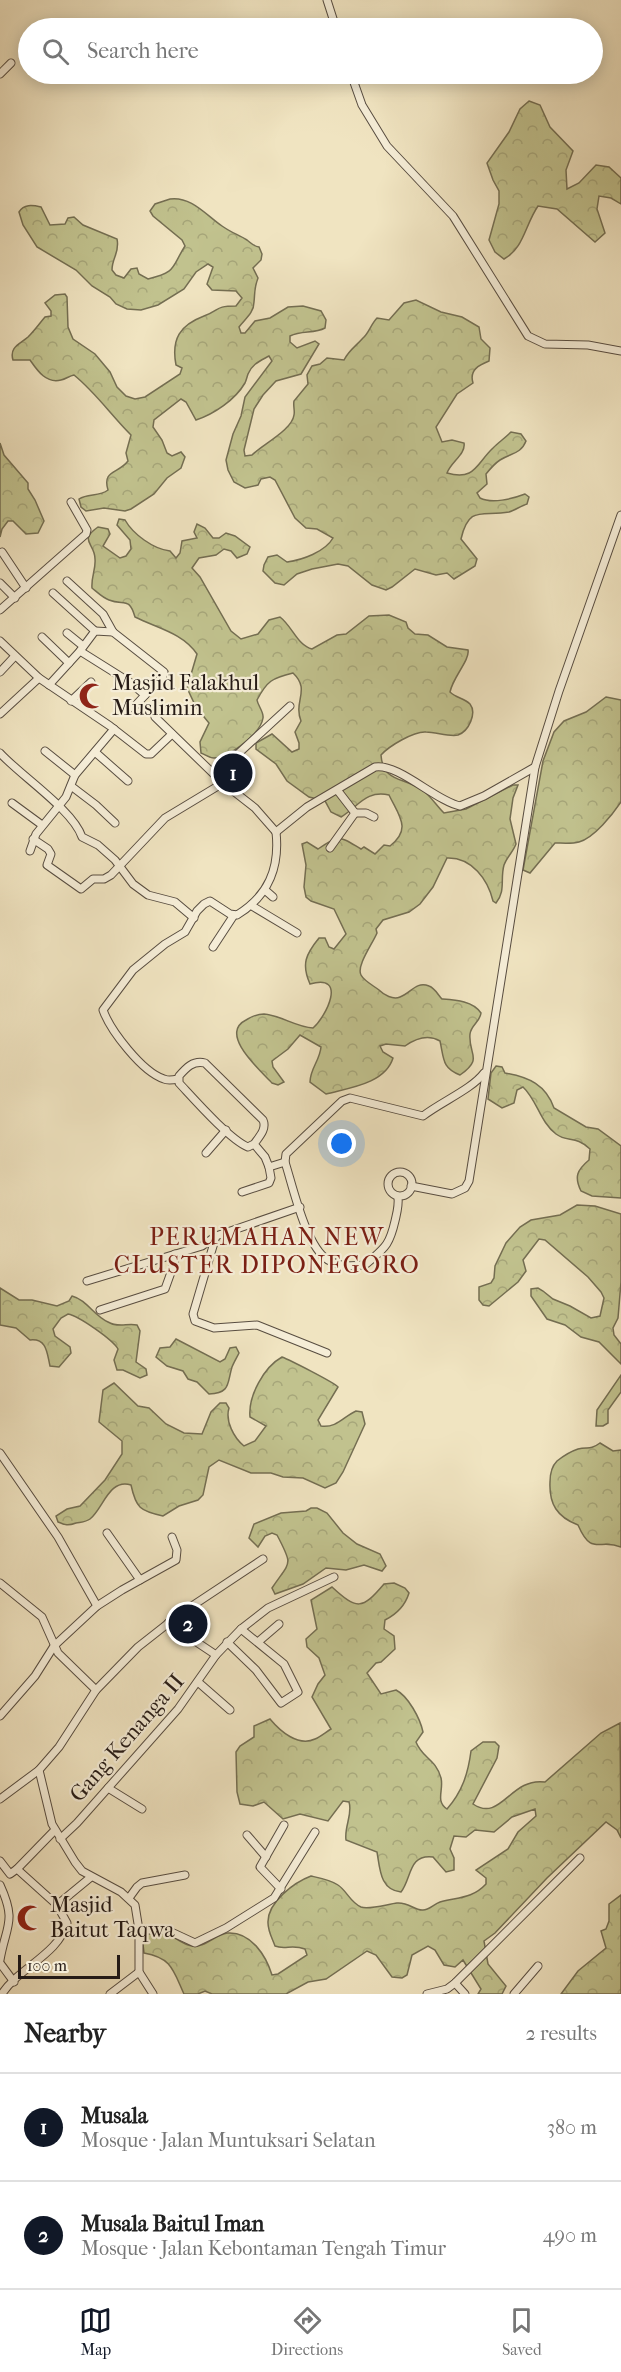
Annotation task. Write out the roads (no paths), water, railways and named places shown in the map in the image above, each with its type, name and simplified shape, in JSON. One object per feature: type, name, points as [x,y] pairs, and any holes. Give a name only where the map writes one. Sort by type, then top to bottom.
[{"type":"street","points":[[327,0],[333,18]]},
{"type":"street","points":[[0,74],[11,63]]},
{"type":"street","points":[[355,84],[362,105],[387,146],[453,216],[528,336],[545,344],[588,345],[621,351]]},
{"type":"street","points":[[0,610],[86,534],[87,530],[71,502]]},
{"type":"street","points":[[411,1186],[452,1194],[465,1188],[472,1168],[535,767],[558,691],[621,514]]},
{"type":"street","points":[[2,552],[26,588]]},
{"type":"street","points":[[67,581],[103,614],[113,632],[162,669],[164,676],[133,708]]},
{"type":"street","points":[[0,583],[15,598]]},
{"type":"street","points":[[52,593],[95,631],[113,632]]},
{"type":"street","points":[[49,685],[95,631]]},
{"type":"street","points":[[67,633],[81,649],[145,695]]},
{"type":"street","points":[[42,637],[69,663]]},
{"type":"street","points":[[0,641],[39,678],[148,755],[172,734]]},
{"type":"street","points":[[0,672],[15,656]]},
{"type":"street","points":[[0,714],[39,678]]},
{"type":"street","points":[[71,701],[91,682]]},
{"type":"street","points":[[215,776],[290,706]]},
{"type":"street","points":[[155,717],[215,776],[255,808],[276,832],[276,859],[272,876],[265,890],[252,906],[234,915],[213,947]]},
{"type":"street","points":[[30,851],[33,839],[58,806],[75,775],[114,729]]},
{"type":"street","points":[[45,751],[75,775]]},
{"type":"street","points":[[95,752],[128,781]]},
{"type":"street","points":[[0,753],[80,828],[82,837],[98,845],[120,865],[133,884],[147,895],[175,903],[194,918]]},
{"type":"street","points":[[276,832],[307,807],[338,791],[375,767],[381,766],[424,786],[451,804],[460,806],[476,800],[535,767]]},
{"type":"street","points":[[33,839],[48,849],[51,854],[47,865],[81,889],[93,879],[109,876],[165,818],[223,783]]},
{"type":"street","points":[[71,786],[116,823]]},
{"type":"street","points":[[338,791],[355,813]]},
{"type":"street","points":[[12,803],[42,825]]},
{"type":"street","points":[[355,813],[366,813],[374,817]]},
{"type":"street","points":[[330,848],[355,813]]},
{"type":"street","points":[[265,890],[273,897]]},
{"type":"street","points":[[178,1079],[188,1067],[195,1063],[201,1062],[209,1066],[263,1120],[265,1124],[263,1130],[255,1144],[248,1147],[226,1130],[178,1079],[162,1079],[146,1067],[111,1029],[103,1010],[133,970],[165,944],[185,932],[204,904],[210,901],[234,915]]},
{"type":"street","points":[[252,906],[297,933]]},
{"type":"street","points":[[398,1197],[399,1207],[391,1238],[365,1265],[339,1265],[319,1253],[314,1245],[285,1162],[286,1154],[342,1101],[355,1098],[423,1116],[461,1090],[477,1083],[486,1071]]},
{"type":"street","points":[[206,1153],[226,1130]]},
{"type":"street","points":[[242,1192],[269,1183],[271,1178],[265,1157],[255,1144]]},
{"type":"street","points":[[269,1167],[285,1162]]},
{"type":"street","points":[[400,1172],[406,1174],[411,1180],[411,1186],[406,1195],[398,1197],[390,1192],[388,1186],[393,1174],[400,1172]]},
{"type":"street","points":[[87,1281],[202,1246],[216,1236],[300,1207]]},
{"type":"street","points":[[216,1236],[192,1314],[195,1321],[214,1328],[257,1325],[327,1353]]},
{"type":"street","points":[[100,1310],[165,1289],[175,1254]]},
{"type":"street","points":[[0,1453],[58,1537],[97,1606]]},
{"type":"street","points":[[107,1533],[140,1580]]},
{"type":"street","points":[[0,1716],[35,1676],[54,1646],[97,1606],[176,1560],[178,1554],[172,1537]]},
{"type":"street","points":[[0,1799],[39,1770],[59,1747],[96,1690],[138,1647],[168,1623],[263,1559]]},
{"type":"street","name":"Gang Kenanga II","points":[[60,1839],[178,1709],[227,1642],[268,1608],[334,1577]]},
{"type":"street","points":[[0,1583],[42,1617],[54,1646],[96,1690]]},
{"type":"street","points":[[168,1623],[216,1655]]},
{"type":"street","points":[[258,1642],[279,1624]]},
{"type":"street","points":[[227,1642],[256,1670],[282,1704],[299,1690],[288,1668],[241,1629]]},
{"type":"street","points":[[198,1682],[230,1710]]},
{"type":"street","points":[[39,1770],[54,1831],[75,1862],[91,1877],[129,1898],[135,1905],[139,1930],[139,1972],[153,1994]]},
{"type":"street","points":[[108,1788],[142,1809]]},
{"type":"street","points":[[281,1889],[261,1869],[284,1825]]},
{"type":"street","points":[[14,1982],[0,1962],[10,1925],[10,1916],[0,1885],[54,1831]]},
{"type":"street","points":[[139,1930],[167,1930],[192,1942],[198,1942],[249,1914],[274,1898],[315,1832]]},
{"type":"street","points":[[247,1835],[266,1857]]},
{"type":"street","points":[[428,1994],[447,1989],[455,1983],[580,1858]]},
{"type":"street","points":[[0,1861],[10,1874]]},
{"type":"street","points":[[1,1994],[50,1948],[66,1927],[67,1920],[57,1905],[17,1869]]},
{"type":"street","points":[[129,1898],[142,1883],[185,1875]]},
{"type":"street","points":[[57,1905],[91,1877]]},
{"type":"street","points":[[514,1994],[538,1966]]},
{"type":"street","points":[[110,1994],[139,1972]]},
{"type":"street","points":[[455,1983],[465,1994]]},
{"type":"place","name":"Masjid Falakhul Muslimin","points":[[92,696]]},
{"type":"place","name":"Musala","points":[[233,773]]},
{"type":"place","name":"Musala Baitul Iman","points":[[188,1624]]},
{"type":"place","name":"Masjid Baitut Taqwa","points":[[30,1918]]},
{"type":"district","name":"PERUMAHAN NEW CLUSTER DIPONEGORO","points":[[267,1251]]}]
